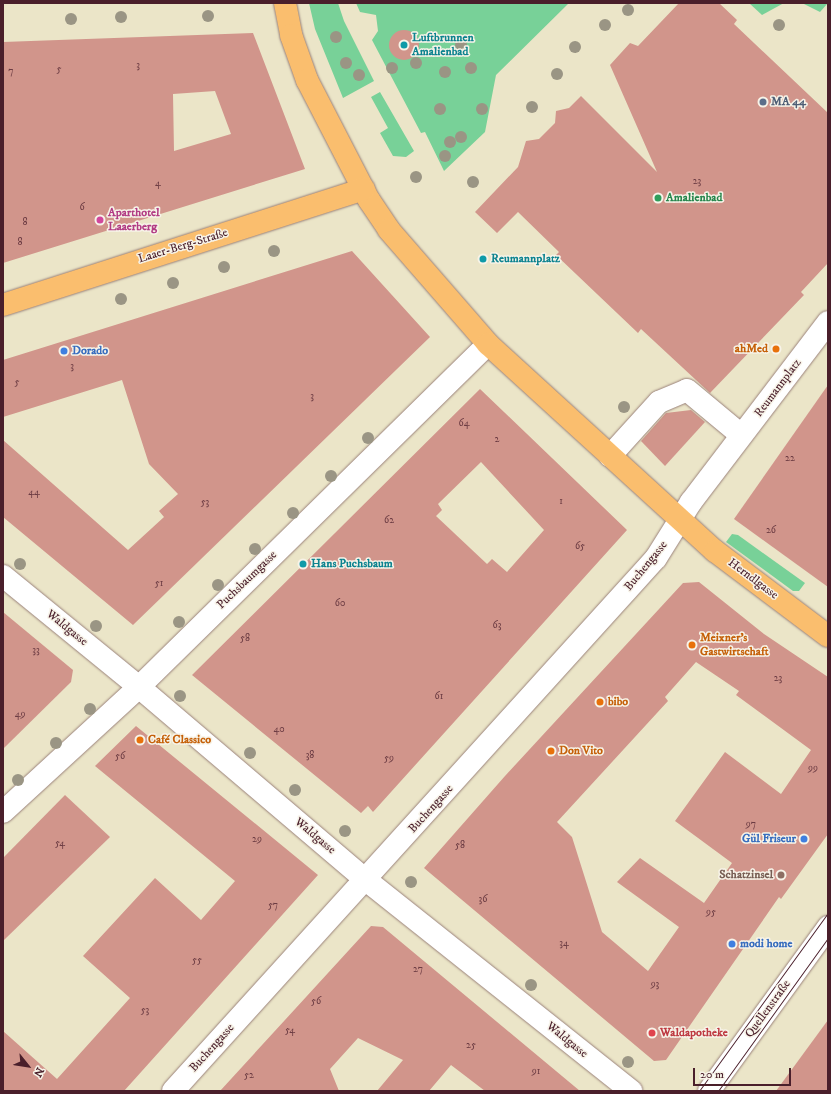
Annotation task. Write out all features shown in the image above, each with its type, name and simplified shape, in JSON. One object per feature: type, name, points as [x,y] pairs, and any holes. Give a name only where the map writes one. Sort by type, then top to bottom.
[{"type":"main road","points":[[285,3],[291,35],[307,80],[364,189],[389,230],[488,344],[680,520]]},
{"type":"main road","name":"Laaer-Berg-Straße","points":[[3,305],[364,189]]},
{"type":"main road","name":"Herndlgasse","points":[[680,520],[715,551],[828,636]]},
{"type":"street","name":"Reumannplatz","points":[[680,520],[741,435],[828,322]]},
{"type":"street","name":"Puchsbaumgasse","points":[[3,812],[139,687],[488,344]]},
{"type":"street","points":[[610,456],[659,402],[687,390],[741,435]]},
{"type":"street","name":"Buchengasse","points":[[173,1091],[366,880],[656,558],[680,520]]},
{"type":"street","name":"Waldgasse","points":[[3,576],[139,687],[366,880],[631,1091]]},
{"type":"street","name":"Quellenstraße","points":[[709,1091],[828,927]]},
{"type":"green space","points":[[309,3],[338,3],[344,21],[374,81],[343,98],[315,29]]},
{"type":"green space","points":[[356,3],[569,3],[496,75],[485,132],[444,171],[425,132],[421,133],[372,40],[378,31],[376,15],[360,12]]},
{"type":"green space","points":[[749,3],[784,3],[762,15]]},
{"type":"green space","points":[[802,3],[828,3],[820,12]]},
{"type":"green space","points":[[380,92],[414,151],[406,157],[393,156],[380,133],[388,128],[371,97]]},
{"type":"green space","points":[[732,534],[738,535],[805,583],[799,591],[793,591],[726,542]]},
{"type":"building","name":"Amalienbad","points":[[679,3],[719,3],[737,20],[734,24],[828,113],[828,263],[801,292],[804,295],[710,393],[641,329],[638,333],[556,255],[559,252],[518,212],[497,233],[475,212],[518,167],[526,141],[539,139],[555,123],[556,111],[569,108],[581,96],[657,172],[610,65],[630,43],[638,46]]},
{"type":"building","name":"Luftbrunnen Amalienbad","points":[[404,30],[410,31],[418,39],[418,51],[410,59],[404,60],[398,59],[390,51],[389,45],[390,39],[398,31]]},
{"type":"building","points":[[253,33],[305,169],[3,263],[3,42]],"holes":[[[215,91],[231,134],[174,151],[173,94]]]},
{"type":"building","points":[[352,251],[430,337],[133,625],[3,517],[3,440],[128,550],[164,517],[159,511],[178,494],[149,464],[122,380],[3,417],[3,360]]},
{"type":"building","points":[[828,385],[828,587],[734,519]]},
{"type":"building","points":[[480,389],[627,530],[373,812],[368,806],[361,813],[192,675]],"holes":[[[481,462],[544,530],[507,572],[492,559],[487,564],[436,516],[442,510],[438,504]]]},
{"type":"building","points":[[691,410],[705,422],[665,466],[641,441],[666,413]]},
{"type":"building","points":[[699,582],[764,634],[828,677],[828,834],[781,899],[779,897],[666,1060],[654,1061],[424,868],[505,776],[683,583]],"holes":[[[696,662],[739,691],[736,695],[811,750],[781,794],[725,752],[675,821],[732,863],[704,903],[640,858],[617,882],[679,927],[648,971],[602,932],[572,837],[557,822],[668,701],[665,697]]]},
{"type":"building","points":[[3,612],[73,670],[71,682],[3,749]]},
{"type":"building","points":[[136,726],[318,875],[124,1091],[3,1091],[3,1031],[57,1079],[130,998],[83,956],[155,878],[201,920],[235,881],[95,766]]},
{"type":"building","points":[[65,795],[110,837],[3,941],[3,858]]},
{"type":"building","points":[[371,926],[383,927],[580,1091],[485,1091],[451,1065],[429,1091],[377,1091],[403,1060],[358,1038],[330,1069],[339,1091],[220,1091]]},
{"type":"building","points":[[828,1020],[828,1091],[776,1091]]},
{"type":"tram line","points":[[699,1091],[828,913]]},
{"type":"tram line","points":[[718,1091],[828,938]]},
{"type":"place","name":"Luftbrunnen Amalienbad","points":[[404,45]]},
{"type":"place","name":"MA 44","points":[[763,102]]},
{"type":"place","name":"Amalienbad","points":[[658,198]]},
{"type":"place","name":"Aparthotel Laaerberg","points":[[100,220]]},
{"type":"place","name":"Reumannplatz","points":[[483,259]]},
{"type":"place","name":"ahMed","points":[[776,349]]},
{"type":"place","name":"Dorado","points":[[64,351]]},
{"type":"place","name":"Hans Puchsbaum","points":[[303,564]]},
{"type":"place","name":"Meixner's Gastwirtschaft","points":[[692,645]]},
{"type":"place","name":"bibo","points":[[600,702]]},
{"type":"place","name":"Café Classico","points":[[140,740]]},
{"type":"place","name":"Don Vito","points":[[551,751]]},
{"type":"place","name":"Gül Friseur","points":[[804,839]]},
{"type":"place","name":"Schatzinsel","points":[[781,875]]},
{"type":"place","name":"modi home","points":[[732,944]]},
{"type":"place","name":"Waldapotheke","points":[[652,1033]]}]
